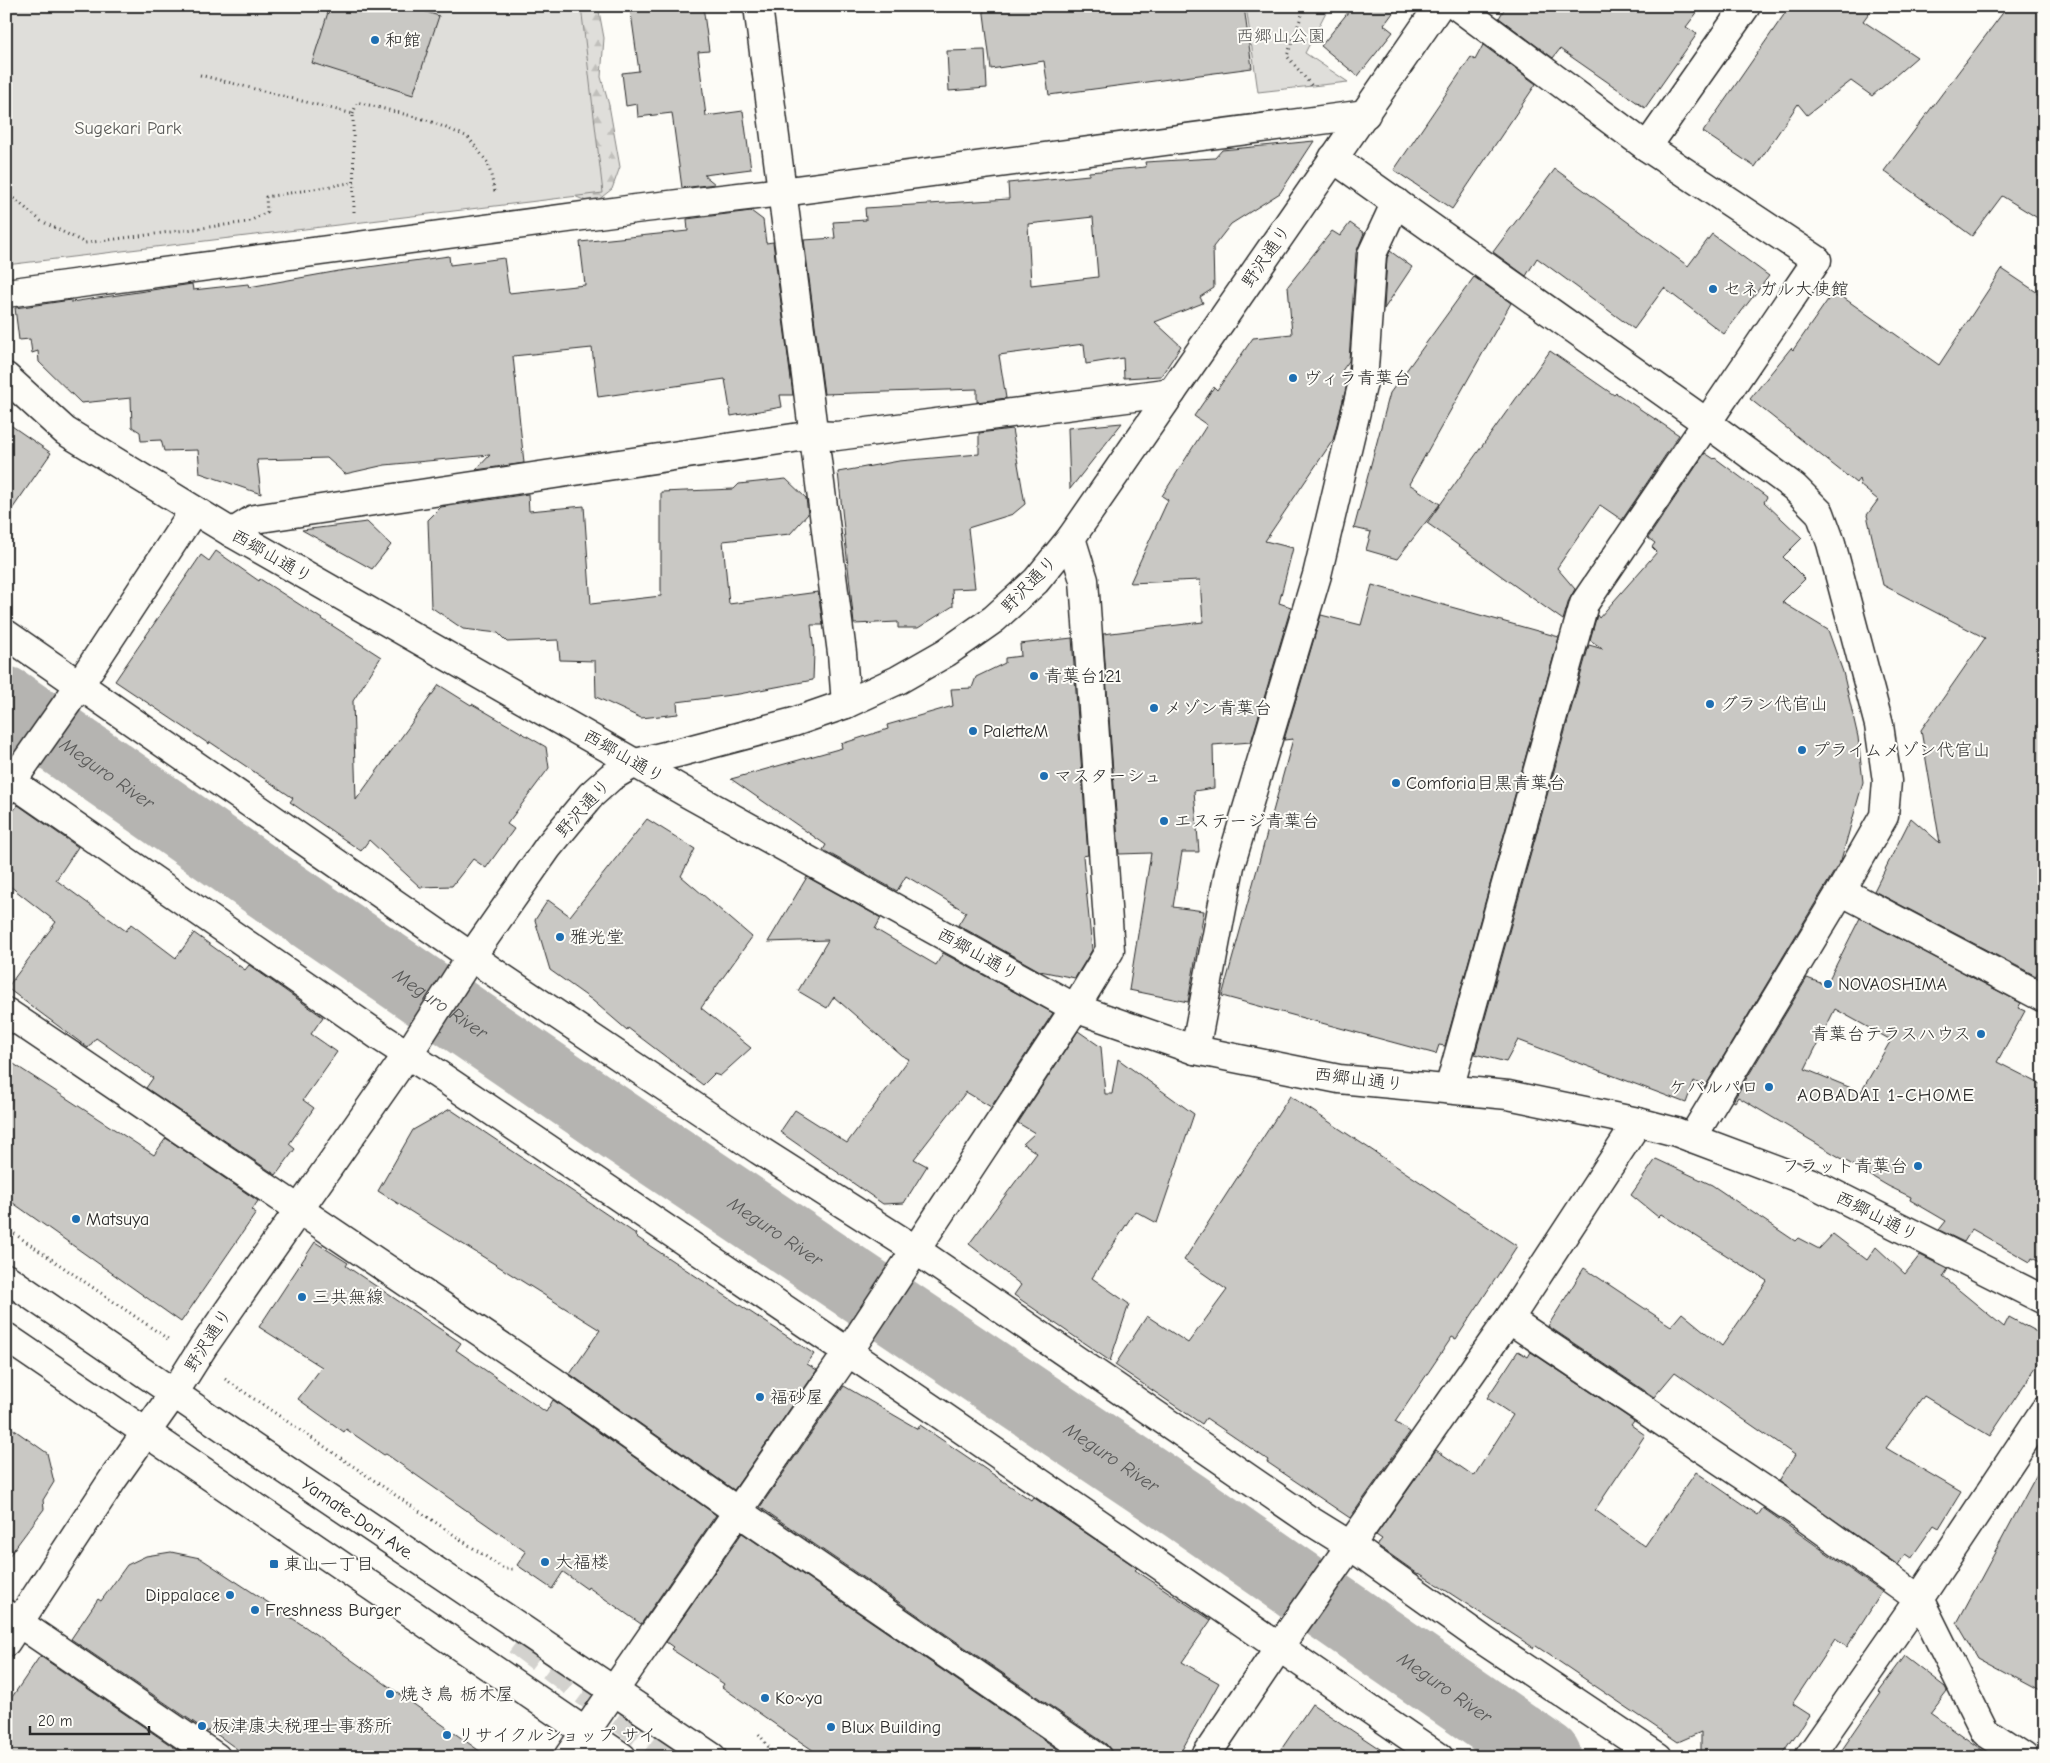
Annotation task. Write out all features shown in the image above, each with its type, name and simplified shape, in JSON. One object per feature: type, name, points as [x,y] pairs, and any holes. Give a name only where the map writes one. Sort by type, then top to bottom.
[{"type":"street","points":[[758,6],[842,653],[846,704]]},
{"type":"street","name":"野沢通り","points":[[11,1626],[146,1433],[203,1346],[411,1048],[548,847],[591,795],[611,777],[634,763],[794,722],[846,704],[898,680],[947,652],[994,619],[1036,580],[1071,538],[1439,6]]},
{"type":"street","points":[[1449,1089],[1584,604],[1817,260],[1647,147],[1457,6]]},
{"type":"street","points":[[1647,147],[1746,6]]},
{"type":"street","points":[[6,293],[503,226],[782,192],[1366,114]]},
{"type":"street","points":[[1333,158],[1794,486],[1820,514],[1831,543],[1879,725],[1887,781],[1884,816],[1692,1138]]},
{"type":"street","points":[[1195,1050],[1230,866],[1318,575],[1363,382],[1372,254],[1396,202]]},
{"type":"street","name":"西郷山通り","points":[[6,378],[65,431],[232,533],[634,763],[1075,1008],[1195,1050],[1339,1079],[1508,1095],[1638,1122],[1692,1138],[1812,1183],[2044,1300]]},
{"type":"street","points":[[232,533],[254,519],[813,435],[837,436],[1172,392]]},
{"type":"street","points":[[194,510],[75,691],[11,780],[852,1346],[1284,1641],[1439,1757]]},
{"type":"street","points":[[568,1757],[852,1346],[1075,1008],[1110,950],[1084,580],[1071,538]]},
{"type":"street","points":[[6,634],[75,691],[468,962],[759,1150],[911,1257],[1310,1520],[1346,1553],[1486,1642],[1658,1757]]},
{"type":"street","points":[[1841,891],[2044,998]]},
{"type":"street","points":[[6,1012],[553,1381],[737,1511],[1097,1757]]},
{"type":"street","points":[[1206,1757],[1284,1641],[1509,1319],[1638,1122]]},
{"type":"street","name":"Yamate-Dori Ave.","points":[[6,1278],[260,1453],[712,1757]]},
{"type":"street","points":[[1509,1319],[1799,1513],[1918,1599],[1985,1732],[2023,1757]]},
{"type":"street","points":[[6,1337],[622,1757]]},
{"type":"street","points":[[1808,1757],[1918,1599],[2044,1411]]},
{"type":"street","points":[[11,1626],[216,1757]]},
{"type":"path","points":[[1305,6],[1287,56],[1312,87]]},
{"type":"path","points":[[200,75],[352,114]]},
{"type":"path","points":[[354,247],[355,182],[352,114],[357,102],[427,120],[468,137],[488,163],[503,226]]},
{"type":"path","points":[[6,192],[41,221],[85,243],[248,222],[267,212],[266,197],[355,182]]},
{"type":"path","points":[[6,1228],[172,1342]]},
{"type":"path","points":[[221,1376],[504,1569],[514,1569]]},
{"type":"path","points":[[759,1734],[772,1752],[779,1757]]},
{"type":"green space","name":"Sugekari Park","points":[[6,6],[581,6],[603,193],[6,265]]},
{"type":"green space","points":[[538,6],[598,6],[604,38],[601,77],[609,105],[620,167],[612,189],[593,204],[537,180]]},
{"type":"green space","name":"西郷山公園","points":[[1246,6],[1329,6],[1305,53],[1348,82],[1258,92]]},
{"type":"building","name":"和館","points":[[330,6],[407,6],[439,16],[413,95],[312,63]]},
{"type":"building","points":[[630,6],[703,6],[709,51],[698,52],[706,116],[743,111],[751,169],[704,175],[715,184],[682,188],[672,113],[638,117],[637,104],[626,106],[622,73],[639,71]]},
{"type":"building","points":[[983,6],[1244,6],[1252,68],[1049,95],[1044,61],[991,69]]},
{"type":"building","points":[[1353,6],[1398,6],[1384,25],[1393,32],[1358,76],[1321,46]]},
{"type":"building","points":[[1506,6],[1702,6],[1686,27],[1697,34],[1645,108],[1560,49],[1553,58],[1499,18]]},
{"type":"building","points":[[1790,6],[1874,6],[1863,21],[1917,57],[1872,96],[1851,81],[1807,115],[1798,104],[1755,167],[1703,132]]},
{"type":"building","points":[[2008,6],[2044,6],[2044,222],[2002,196],[1972,236],[1884,171]]},
{"type":"building","points":[[1483,45],[1536,84],[1452,209],[1394,170],[1471,57],[1475,60]]},
{"type":"building","points":[[985,50],[987,88],[949,91],[947,51]]},
{"type":"building","points":[[1314,141],[1280,193],[1231,224],[1213,247],[1214,288],[1200,297],[1203,303],[1155,322],[1181,346],[1161,376],[1124,378],[1123,358],[1086,364],[1084,344],[999,355],[1006,398],[977,402],[977,389],[824,394],[804,240],[835,238],[833,222],[866,220],[865,208],[1009,199],[1008,183],[1089,175],[1089,172],[1146,167],[1145,162],[1215,158],[1222,150]],"holes":[[[1093,217],[1098,277],[1031,285],[1028,224]]]},
{"type":"building","points":[[1555,169],[1688,266],[1712,234],[1769,276],[1724,334],[1664,288],[1634,329],[1537,258],[1526,276],[1493,252]]},
{"type":"building","points":[[751,211],[763,220],[766,243],[773,242],[793,395],[780,395],[782,407],[731,416],[725,379],[598,397],[592,348],[513,356],[524,463],[476,470],[490,455],[385,465],[345,474],[327,458],[257,460],[261,494],[200,473],[198,450],[164,451],[161,440],[141,441],[140,432],[132,427],[131,398],[81,403],[39,362],[38,351],[32,353],[30,339],[19,340],[15,308],[71,300],[71,302],[192,284],[193,290],[248,284],[249,287],[339,271],[449,256],[450,265],[504,258],[509,293],[585,285],[580,242],[688,231],[687,219]]},
{"type":"building","points":[[1350,223],[1364,233],[1356,253],[1349,361],[1341,372],[1348,376],[1348,380],[1333,440],[1265,541],[1293,548],[1279,603],[1291,607],[1251,742],[1213,745],[1214,788],[1194,791],[1199,852],[1182,852],[1173,907],[1204,911],[1188,1002],[1129,990],[1151,853],[1119,854],[1103,634],[1203,622],[1200,580],[1130,583],[1168,500],[1162,496],[1207,425],[1194,416],[1214,387],[1217,390],[1253,338],[1292,334],[1288,286],[1332,231],[1340,236]]},
{"type":"building","points":[[1390,251],[1412,267],[1384,309],[1387,258]]},
{"type":"building","points":[[2002,269],[2044,297],[2044,961],[2036,976],[1874,891],[1911,818],[1940,843],[1921,730],[1985,638],[1883,585],[1867,515],[1878,500],[1861,486],[1859,479],[1856,483],[1750,399],[1791,348],[1793,350],[1834,291],[1939,365]]},
{"type":"building","points":[[1474,277],[1511,303],[1409,484],[1440,504],[1397,559],[1366,550],[1371,532],[1354,528],[1390,393]]},
{"type":"building","points":[[1550,351],[1614,395],[1616,393],[1679,435],[1622,520],[1600,505],[1557,568],[1575,589],[1569,600],[1563,620],[1427,523]]},
{"type":"building","points":[[6,422],[51,453],[6,518]]},
{"type":"building","points":[[1122,423],[1070,489],[1068,428]]},
{"type":"building","points":[[1012,429],[1025,504],[1013,514],[968,528],[975,588],[952,589],[953,606],[918,628],[898,628],[898,622],[854,624],[838,472],[899,461],[979,454],[979,433]]},
{"type":"building","points":[[1705,453],[1715,458],[1767,497],[1764,502],[1802,538],[1783,557],[1805,579],[1782,602],[1828,630],[1843,672],[1858,737],[1863,782],[1841,860],[1705,1087],[1694,1081],[1686,1103],[1518,1040],[1506,1062],[1475,1054],[1589,645],[1603,649],[1590,640],[1597,615],[1599,618],[1657,552],[1652,547],[1655,543],[1648,538]]},
{"type":"building","points":[[786,479],[806,498],[808,514],[790,534],[723,541],[729,604],[818,592],[823,625],[811,625],[814,652],[813,680],[739,694],[677,702],[678,714],[641,718],[596,697],[595,661],[560,660],[558,640],[507,642],[498,633],[463,629],[431,607],[428,520],[441,507],[528,494],[529,511],[584,506],[591,604],[661,596],[661,492],[734,489],[739,484]]},
{"type":"building","points":[[367,522],[391,545],[372,569],[302,530]]},
{"type":"building","points":[[216,551],[259,581],[260,579],[381,657],[353,701],[356,800],[439,685],[546,747],[549,768],[507,824],[514,829],[486,868],[473,859],[452,886],[420,887],[369,840],[361,851],[290,802],[293,798],[115,681],[201,555],[209,561]]},
{"type":"building","name":"Comforia目黒青葉台","points":[[1372,585],[1559,637],[1445,1046],[1439,1045],[1436,1054],[1222,996],[1293,739],[1284,740],[1321,615],[1361,625]]},
{"type":"building","points":[[1072,638],[1088,855],[1083,856],[1092,950],[1075,978],[1040,971],[958,925],[966,912],[906,876],[897,891],[823,850],[826,845],[731,779],[842,748],[841,744],[888,729],[887,725],[953,706],[951,689],[972,688],[976,677],[1005,663],[1005,658],[1021,656],[1020,644]]},
{"type":"building","points":[[18,805],[78,847],[56,880],[126,931],[131,924],[176,958],[194,933],[245,970],[249,965],[323,1017],[311,1034],[337,1052],[303,1100],[314,1108],[289,1144],[295,1149],[276,1175],[146,1088],[153,1078],[96,1038],[88,1048],[7,988],[56,922],[6,883],[6,820]]},
{"type":"building","points":[[647,819],[695,849],[681,876],[752,937],[701,1008],[751,1048],[720,1076],[714,1074],[703,1085],[628,1028],[627,1030],[592,1000],[550,970],[535,920],[548,900],[570,916]]},
{"type":"building","points":[[807,877],[881,918],[875,929],[936,965],[943,953],[1053,1013],[991,1107],[966,1092],[914,1159],[927,1166],[904,1203],[883,1204],[780,1132],[795,1110],[847,1143],[909,1059],[901,1055],[834,997],[827,1008],[798,991],[828,940],[768,942]]},
{"type":"building","points":[[1860,918],[2021,1003],[2018,1008],[2025,1011],[1997,1062],[2044,1086],[2044,1264],[2032,1258],[2030,1262],[1972,1229],[1964,1242],[1939,1230],[1946,1221],[1910,1200],[1911,1197],[1888,1186],[1738,1097],[1735,1102],[1733,1101],[1807,978],[1826,985]],"holes":[[[1835,1009],[1891,1040],[1861,1092],[1805,1069]]]},
{"type":"building","points":[[1078,1031],[1101,1047],[1105,1094],[1112,1094],[1118,1059],[1194,1114],[1157,1223],[1135,1211],[1092,1278],[1129,1304],[1110,1361],[1014,1295],[1021,1285],[969,1244],[1037,1153],[1023,1144],[1035,1133],[1018,1123]]},
{"type":"building","points":[[6,1059],[154,1155],[166,1138],[258,1201],[252,1210],[256,1213],[181,1322],[6,1198]]},
{"type":"building","points":[[1290,1096],[1517,1246],[1456,1339],[1452,1337],[1395,1422],[1410,1432],[1350,1518],[1206,1418],[1202,1424],[1115,1365],[1147,1316],[1188,1343],[1227,1290],[1184,1260]]},
{"type":"building","points":[[450,1109],[636,1234],[635,1236],[814,1354],[807,1364],[817,1370],[734,1490],[570,1374],[600,1330],[378,1191],[413,1130]]},
{"type":"building","points":[[1656,1159],[1712,1185],[1795,1241],[1798,1238],[1819,1249],[1833,1234],[1867,1260],[1876,1247],[1905,1274],[1920,1255],[1948,1269],[1943,1277],[2004,1327],[2009,1317],[2044,1336],[2044,1355],[1990,1436],[1924,1396],[1886,1448],[1961,1492],[1939,1528],[1934,1525],[1911,1558],[1905,1554],[1898,1565],[1779,1481],[1795,1455],[1675,1372],[1654,1397],[1548,1326],[1584,1268],[1671,1326],[1682,1313],[1722,1346],[1767,1281],[1661,1214],[1658,1217],[1631,1195]]},
{"type":"building","points":[[315,1242],[348,1263],[346,1266],[461,1343],[456,1350],[546,1412],[553,1400],[716,1515],[641,1624],[563,1572],[552,1589],[517,1565],[526,1552],[386,1454],[384,1455],[346,1429],[344,1432],[298,1399],[322,1367],[259,1327]]},
{"type":"building","points":[[1518,1351],[1528,1357],[1531,1352],[1634,1421],[1631,1425],[1645,1435],[1595,1510],[1645,1546],[1696,1472],[1758,1515],[1763,1508],[1882,1592],[1847,1647],[1835,1639],[1792,1704],[1809,1715],[1781,1757],[1701,1757],[1701,1732],[1678,1742],[1536,1646],[1534,1648],[1418,1574],[1377,1545],[1382,1539],[1376,1535],[1436,1450],[1474,1476],[1513,1415],[1487,1398]]},
{"type":"building","points":[[844,1386],[918,1429],[920,1425],[1031,1500],[1033,1497],[1137,1568],[1135,1570],[1211,1620],[1182,1662],[1219,1683],[1178,1757],[1112,1757],[1111,1750],[1106,1744],[760,1507]]},
{"type":"building","points":[[6,1424],[47,1453],[54,1482],[43,1500],[44,1509],[6,1560]]},
{"type":"building","points":[[2044,1461],[2044,1693],[1977,1657],[1957,1623]]},
{"type":"building","points":[[742,1533],[1069,1757],[823,1757],[789,1734],[722,1687],[724,1684],[671,1649],[673,1647],[666,1642]]},
{"type":"building","points":[[171,1552],[200,1558],[304,1626],[488,1757],[248,1757],[71,1639],[98,1599],[101,1601],[127,1565],[146,1556]]},
{"type":"building","points":[[40,1656],[188,1757],[6,1757],[6,1706]]},
{"type":"building","points":[[1905,1656],[1945,1687],[1947,1691],[1930,1713],[1992,1757],[1837,1757],[1881,1693],[1879,1691]]},
{"type":"building","points":[[1312,1704],[1392,1757],[1276,1757]]},
{"type":"waterway","name":"Meguro River","points":[[6,702],[261,880],[630,1133],[1185,1506],[1546,1757]]},
{"type":"tunnel","points":[[517,1641],[672,1757]]},
{"type":"place","name":"和館","points":[[375,40]]},
{"type":"place","name":"セネガル大使館","points":[[1713,289]]},
{"type":"place","name":"ヴィラ青葉台","points":[[1293,378]]},
{"type":"place","name":"青葉台121","points":[[1034,676]]},
{"type":"place","name":"グラン代官山","points":[[1710,704]]},
{"type":"place","name":"メゾン青葉台","points":[[1154,708]]},
{"type":"place","name":"PaletteM","points":[[973,731]]},
{"type":"place","name":"プライムメゾン代官山","points":[[1802,750]]},
{"type":"place","name":"マスターシュ","points":[[1044,776]]},
{"type":"place","name":"Comforia目黒青葉台","points":[[1396,783]]},
{"type":"place","name":"エステージ青葉台","points":[[1164,821]]},
{"type":"place","name":"雅光堂","points":[[560,937]]},
{"type":"place","name":"NOVAOSHIMA","points":[[1828,984]]},
{"type":"place","name":"青葉台テラスハウス","points":[[1981,1034]]},
{"type":"place","name":"ケバルパロ","points":[[1769,1087]]},
{"type":"place","name":"フラット青葉台","points":[[1918,1166]]},
{"type":"place","name":"Matsuya","points":[[76,1219]]},
{"type":"place","name":"三共無線","points":[[302,1297]]},
{"type":"place","name":"福砂屋","points":[[760,1397]]},
{"type":"place","name":"大福楼","points":[[545,1562]]},
{"type":"place","name":"東山一丁目","points":[[274,1564]]},
{"type":"place","name":"Dippalace","points":[[230,1595]]},
{"type":"place","name":"Freshness Burger","points":[[255,1610]]},
{"type":"place","name":"焼き鳥 栃木屋","points":[[390,1694]]},
{"type":"place","name":"Ko~ya","points":[[765,1698]]},
{"type":"place","name":"板津康夫税理士事務所","points":[[202,1726]]},
{"type":"place","name":"Blux Building","points":[[831,1727]]},
{"type":"place","name":"リサイクルショップ サイ","points":[[447,1735]]},
{"type":"district","name":"AOBADAI 1-CHOME","points":[[1886,1094]]}]
